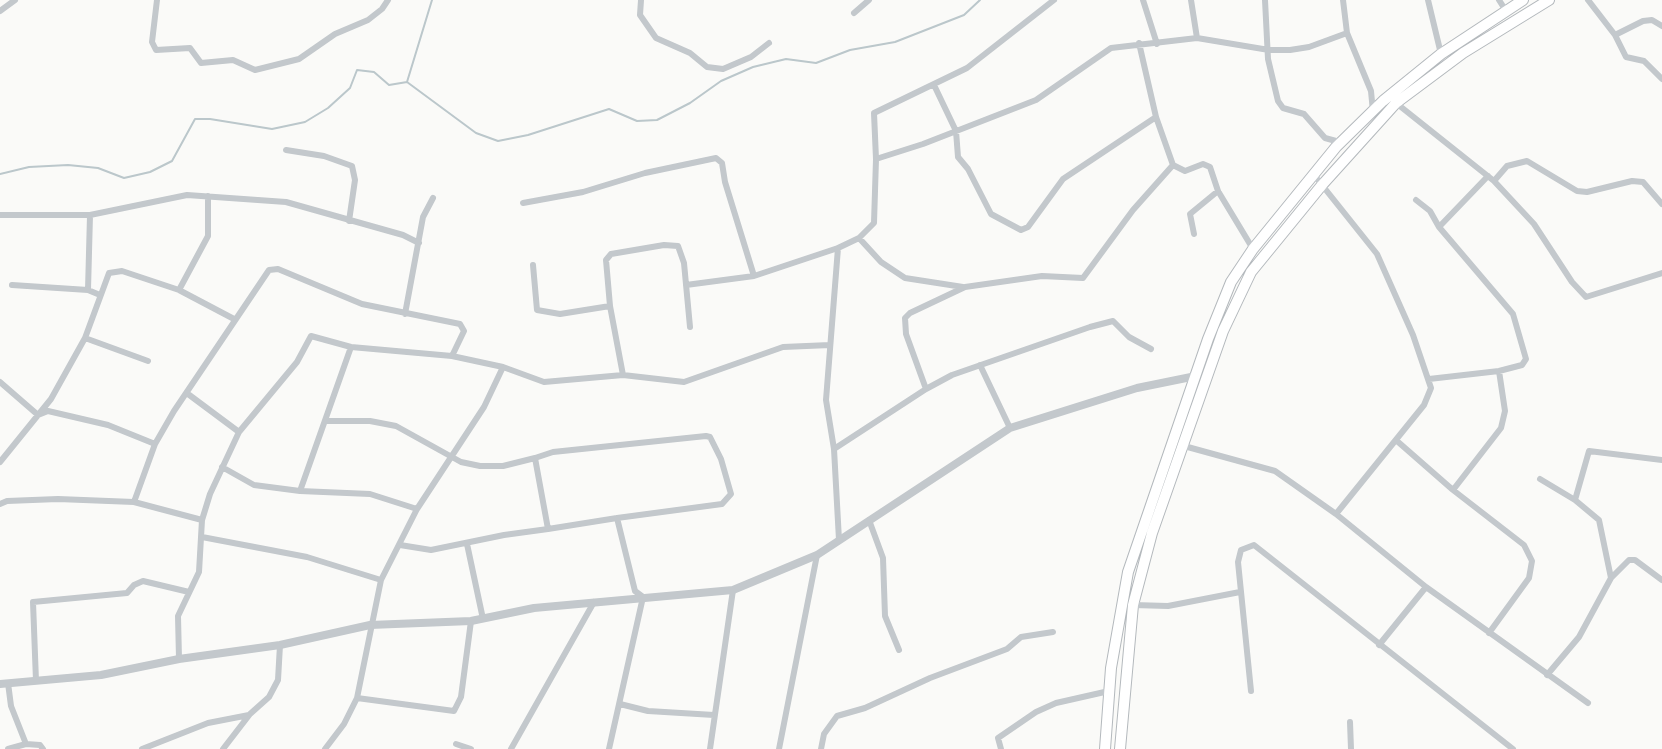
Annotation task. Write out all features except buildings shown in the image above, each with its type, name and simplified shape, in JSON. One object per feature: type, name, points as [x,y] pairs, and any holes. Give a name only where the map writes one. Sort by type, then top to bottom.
[{"type":"highway","points":[[1105,749],[1118,621],[1128,572],[1227,292],[1252,249],[1336,147],[1410,77],[1523,0]]},
{"type":"highway","points":[[1119,749],[1133,605],[1152,533],[1223,331],[1246,282],[1261,257],[1396,103],[1463,53],[1549,0]]},
{"type":"street","points":[[0,11],[15,0]]},
{"type":"street","points":[[157,0],[152,43],[156,50],[190,48],[201,63],[233,60],[255,70],[299,59],[335,34],[368,20],[388,0]]},
{"type":"street","points":[[641,0],[640,15],[656,38],[690,53],[707,67],[723,69],[751,57],[769,43]]},
{"type":"street","points":[[854,13],[869,0]]},
{"type":"street","points":[[686,285],[754,276],[838,248],[859,237],[874,223],[874,113],[967,68],[1054,0]]},
{"type":"street","points":[[1143,0],[1157,44]]},
{"type":"street","points":[[1191,0],[1197,38]]},
{"type":"street","points":[[1265,0],[1268,59],[1279,104],[1304,114],[1325,138],[1339,144],[1336,147]]},
{"type":"street","points":[[1343,0],[1347,33],[1371,91],[1373,112]]},
{"type":"street","points":[[1428,0],[1441,54]]},
{"type":"street","points":[[1499,0],[1506,11]]},
{"type":"street","points":[[1588,0],[1615,36],[1629,61],[1644,61],[1662,79]]},
{"type":"street","points":[[1615,36],[1643,21],[1652,20],[1662,26]]},
{"type":"street","points":[[876,159],[1036,100],[1100,53],[1139,43],[1157,44],[1197,38],[1269,50],[1309,47],[1347,33]]},
{"type":"street","points":[[1139,43],[1156,117],[1173,165],[1185,171],[1206,164],[1210,167],[1218,191],[1252,249]]},
{"type":"street","points":[[934,85],[956,131],[958,157],[991,214],[999,221],[1023,230],[1063,179],[1156,117]]},
{"type":"street","points":[[1396,103],[1491,178],[1534,224],[1572,282],[1586,297],[1662,273]]},
{"type":"street","points":[[286,150],[324,156],[352,166],[355,180],[349,221]]},
{"type":"street","points":[[523,203],[583,192],[645,173],[716,158],[722,163],[725,182],[754,276]]},
{"type":"street","points":[[1439,227],[1507,166],[1527,162],[1577,191],[1632,181],[1643,182],[1662,204]]},
{"type":"street","points":[[859,237],[881,262],[905,278],[965,287],[1042,276],[1083,278],[1133,211],[1173,165]]},
{"type":"street","points":[[1314,175],[1377,254],[1413,335],[1431,388],[1424,405],[1397,441],[1336,514]]},
{"type":"street","points":[[1194,234],[1190,214],[1218,191]]},
{"type":"street","points":[[179,290],[208,236],[208,196]]},
{"type":"street","points":[[0,215],[90,215],[169,197],[208,196],[286,202],[403,235],[419,243]]},
{"type":"street","points":[[405,313],[423,217],[433,198]]},
{"type":"street","points":[[1416,200],[1430,212],[1439,227],[1513,314],[1526,359],[1522,365],[1499,371],[1429,379]]},
{"type":"street","points":[[88,289],[90,215]]},
{"type":"street","points":[[623,375],[610,306],[606,260],[611,254],[664,245],[678,246],[684,263],[690,327]]},
{"type":"street","points":[[838,248],[827,400],[834,449],[839,540]]},
{"type":"street","points":[[533,265],[537,310],[560,314],[610,306]]},
{"type":"street","points":[[134,502],[155,444],[174,411],[188,394],[234,319],[269,270],[278,269],[362,304],[460,324],[464,331],[452,356]]},
{"type":"street","points":[[0,462],[51,399],[85,338],[109,273],[122,271],[179,290],[234,319]]},
{"type":"street","points":[[12,285],[88,289],[100,295]]},
{"type":"street","points":[[926,389],[906,334],[905,318],[965,287]]},
{"type":"street","points":[[834,449],[926,389],[980,365],[1108,321],[1117,323],[1129,337],[1151,349]]},
{"type":"street","points":[[179,659],[178,616],[199,572],[202,520],[222,467],[239,432],[297,362],[311,335],[351,347],[452,356],[503,367],[544,382],[623,375],[684,382],[783,347],[830,345]]},
{"type":"street","points":[[85,338],[148,361]]},
{"type":"street","points":[[300,491],[351,347]]},
{"type":"street","points":[[980,365],[1010,428]]},
{"type":"street","points":[[325,749],[358,698],[370,625],[381,580],[416,509],[454,457],[484,407],[503,367]]},
{"type":"street","points":[[1453,490],[1501,428],[1505,411],[1499,371]]},
{"type":"street","points":[[26,744],[10,706],[4,683],[101,675],[179,659],[281,645],[370,625],[471,621],[534,608],[733,590],[817,555],[1010,428],[1137,388],[1196,376]]},
{"type":"street","points":[[0,382],[38,415]]},
{"type":"street","points":[[188,394],[239,432]]},
{"type":"street","points":[[38,415],[48,411],[107,425],[155,444]]},
{"type":"street","points":[[326,421],[370,421],[396,426],[461,462],[480,466],[503,466],[553,452],[632,445],[684,436],[710,437],[721,458],[731,495],[728,501],[467,544],[419,551],[400,545]]},
{"type":"street","points":[[1397,441],[1453,490],[1524,544],[1531,561],[1529,578],[1489,632]]},
{"type":"street","points":[[1184,446],[1275,471],[1336,514],[1426,587],[1588,703]]},
{"type":"street","points":[[1575,500],[1589,451],[1662,460]]},
{"type":"street","points":[[535,458],[548,529]]},
{"type":"street","points":[[222,467],[254,485],[300,491],[370,494],[416,509]]},
{"type":"street","points":[[1540,479],[1575,500],[1599,520],[1611,578]]},
{"type":"street","points":[[0,504],[7,501],[58,499],[134,502],[202,520]]},
{"type":"street","points":[[617,518],[635,591],[643,597]]},
{"type":"street","points":[[869,520],[883,558],[885,616],[899,650]]},
{"type":"street","points":[[202,537],[307,557],[381,580]]},
{"type":"street","points":[[467,544],[483,619]]},
{"type":"street","points":[[1251,691],[1238,562],[1241,550],[1254,545],[1513,749]]},
{"type":"street","points":[[779,749],[817,555]]},
{"type":"street","points":[[1547,676],[1578,637],[1611,578],[1629,560],[1635,560],[1662,580]]},
{"type":"street","points":[[36,681],[33,602],[127,593],[134,585],[143,581],[189,592]]},
{"type":"street","points":[[1379,645],[1426,587]]},
{"type":"street","points":[[710,749],[733,590]]},
{"type":"street","points":[[1133,605],[1168,606],[1240,592]]},
{"type":"street","points":[[609,749],[643,597]]},
{"type":"street","points":[[511,749],[594,602]]},
{"type":"street","points":[[358,698],[454,711],[461,697],[471,621]]},
{"type":"street","points":[[821,749],[824,734],[837,716],[1007,649],[1021,637],[1053,632]]},
{"type":"street","points":[[223,749],[250,714],[269,697],[278,680],[281,645]]},
{"type":"street","points":[[1000,749],[998,738],[1036,712],[1056,703],[1111,691]]},
{"type":"street","points":[[620,704],[648,712],[714,715]]},
{"type":"street","points":[[142,749],[208,723],[250,714]]},
{"type":"street","points":[[1350,722],[1351,749]]},
{"type":"street","points":[[8,749],[26,744],[40,745],[43,749]]},
{"type":"street","points":[[456,744],[471,749]]},
{"type":"waterway","points":[[407,82],[432,0]]},
{"type":"waterway","points":[[0,174],[29,167],[68,165],[98,168],[124,178],[150,172],[172,161],[195,119],[272,129],[305,122],[328,108],[350,88],[357,70],[374,72],[389,85],[407,82],[476,133],[498,141],[528,135],[609,109],[637,121],[657,120],[690,103],[721,81],[753,67],[786,59],[816,63],[850,50],[895,42],[964,15],[980,0]]}]
